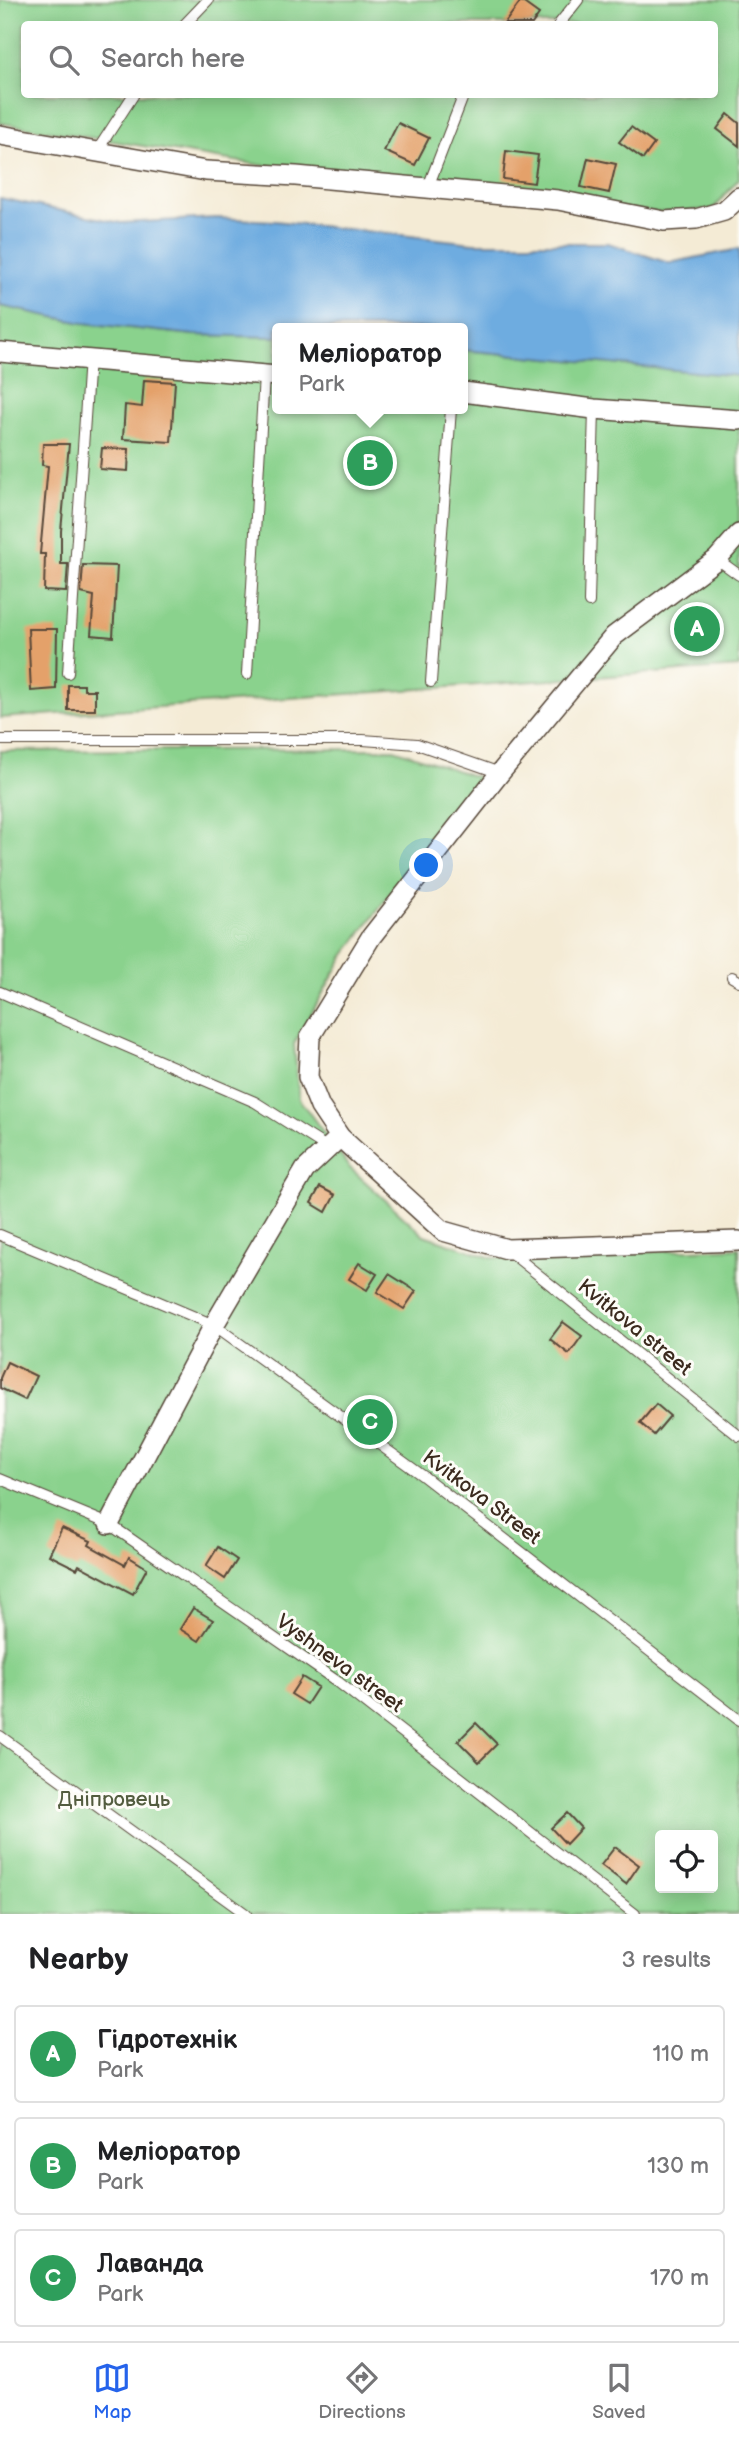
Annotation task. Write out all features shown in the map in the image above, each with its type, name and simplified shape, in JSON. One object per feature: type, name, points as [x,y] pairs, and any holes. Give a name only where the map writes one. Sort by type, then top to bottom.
[{"type":"street","points":[[0,135],[206,171],[428,187],[558,200],[664,221],[696,219],[724,211],[739,197]]},
{"type":"street","points":[[0,352],[271,375]]},
{"type":"street","points":[[468,393],[594,409],[739,420]]},
{"type":"street","points":[[739,534],[717,558],[614,636],[500,773],[372,937],[310,1037],[308,1077],[334,1142],[443,1231],[507,1249],[739,1241]]},
{"type":"street","points":[[109,1524],[215,1325],[305,1170],[334,1142]]},
{"type":"lane","points":[[188,21],[208,0]]},
{"type":"lane","points":[[562,21],[579,0]]},
{"type":"lane","points":[[97,150],[131,98]]},
{"type":"lane","points":[[428,187],[462,98]]},
{"type":"lane","points":[[68,673],[89,358]]},
{"type":"lane","points":[[247,674],[271,375]]},
{"type":"lane","points":[[589,602],[594,409]]},
{"type":"lane","points":[[431,682],[451,414]]},
{"type":"lane","points":[[717,558],[739,575]]},
{"type":"lane","points":[[0,740],[363,740],[418,744],[500,773]]},
{"type":"lane","points":[[0,992],[255,1101],[334,1142]]},
{"type":"lane","name":"Kvitkova Street","points":[[0,1235],[215,1325],[423,1476],[739,1720]]},
{"type":"lane","name":"Kvitkova street","points":[[507,1249],[739,1436]]},
{"type":"lane","name":"Vyshneva street","points":[[0,1479],[109,1524],[338,1682],[635,1914]]},
{"type":"lane","points":[[0,1735],[246,1914]]},
{"type":"green space","points":[[0,0],[739,0],[739,179],[713,209],[662,213],[266,166],[0,123]]},
{"type":"green space","points":[[0,306],[83,323],[194,335],[272,337],[272,414],[468,414],[468,350],[739,376],[739,667],[0,718]]},
{"type":"green space","name":"Дніпровець","points":[[394,749],[482,779],[445,820],[344,956],[294,1044],[299,1099],[349,1167],[424,1235],[492,1258],[739,1248],[739,1914],[0,1914],[0,751]]},
{"type":"water","points":[[0,198],[121,223],[216,218],[275,221],[473,243],[608,243],[669,263],[739,249],[739,376],[468,350],[468,323],[272,323],[272,337],[194,335],[83,323],[0,306]]},
{"type":"building","points":[[521,1],[539,14],[534,21],[506,21]]},
{"type":"building","points":[[728,114],[739,123],[739,146],[717,129]]},
{"type":"building","points":[[398,123],[429,138],[415,165],[384,151]]},
{"type":"building","points":[[631,127],[654,144],[643,159],[619,142]]},
{"type":"building","points":[[506,151],[538,155],[534,183],[503,179]]},
{"type":"building","points":[[588,158],[616,164],[609,193],[581,187]]},
{"type":"building","points":[[144,380],[175,382],[171,442],[123,439],[125,405],[142,407]]},
{"type":"building","points":[[43,444],[69,444],[61,531],[61,564],[68,564],[66,592],[44,591],[45,554],[40,554],[48,466],[42,465]]},
{"type":"building","points":[[102,448],[129,449],[128,471],[100,469]]},
{"type":"building","points":[[83,565],[117,566],[113,637],[91,635],[94,596],[81,593]]},
{"type":"building","points":[[28,629],[57,629],[56,689],[31,691]]},
{"type":"building","points":[[68,685],[84,685],[84,690],[95,690],[95,710],[68,710]]},
{"type":"building","points":[[320,1187],[335,1195],[326,1212],[311,1203]]},
{"type":"building","points":[[359,1263],[377,1274],[367,1290],[349,1279]]},
{"type":"building","points":[[389,1274],[416,1291],[404,1309],[377,1292]]},
{"type":"building","points":[[563,1322],[582,1336],[569,1354],[550,1339]]},
{"type":"building","points":[[7,1362],[36,1376],[25,1400],[0,1388],[0,1378]]},
{"type":"building","points":[[656,1404],[670,1416],[654,1435],[640,1423]]},
{"type":"building","points":[[62,1528],[91,1541],[89,1545],[125,1565],[129,1557],[147,1568],[133,1594],[79,1565],[77,1569],[49,1555]]},
{"type":"building","points":[[218,1547],[237,1560],[225,1579],[206,1566]]},
{"type":"building","points":[[193,1608],[213,1620],[199,1641],[180,1629]]},
{"type":"building","points":[[302,1677],[318,1687],[307,1704],[291,1694]]},
{"type":"building","points":[[476,1723],[497,1744],[479,1762],[458,1741]]},
{"type":"building","points":[[567,1813],[581,1828],[566,1844],[551,1828]]},
{"type":"building","points":[[615,1847],[639,1865],[626,1884],[601,1865]]},
{"type":"place","name":"Меліоратор","points":[[370,463]]},
{"type":"place","name":"Гідротехнік","points":[[697,629]]},
{"type":"place","name":"Лаванда","points":[[370,1422]]}]
